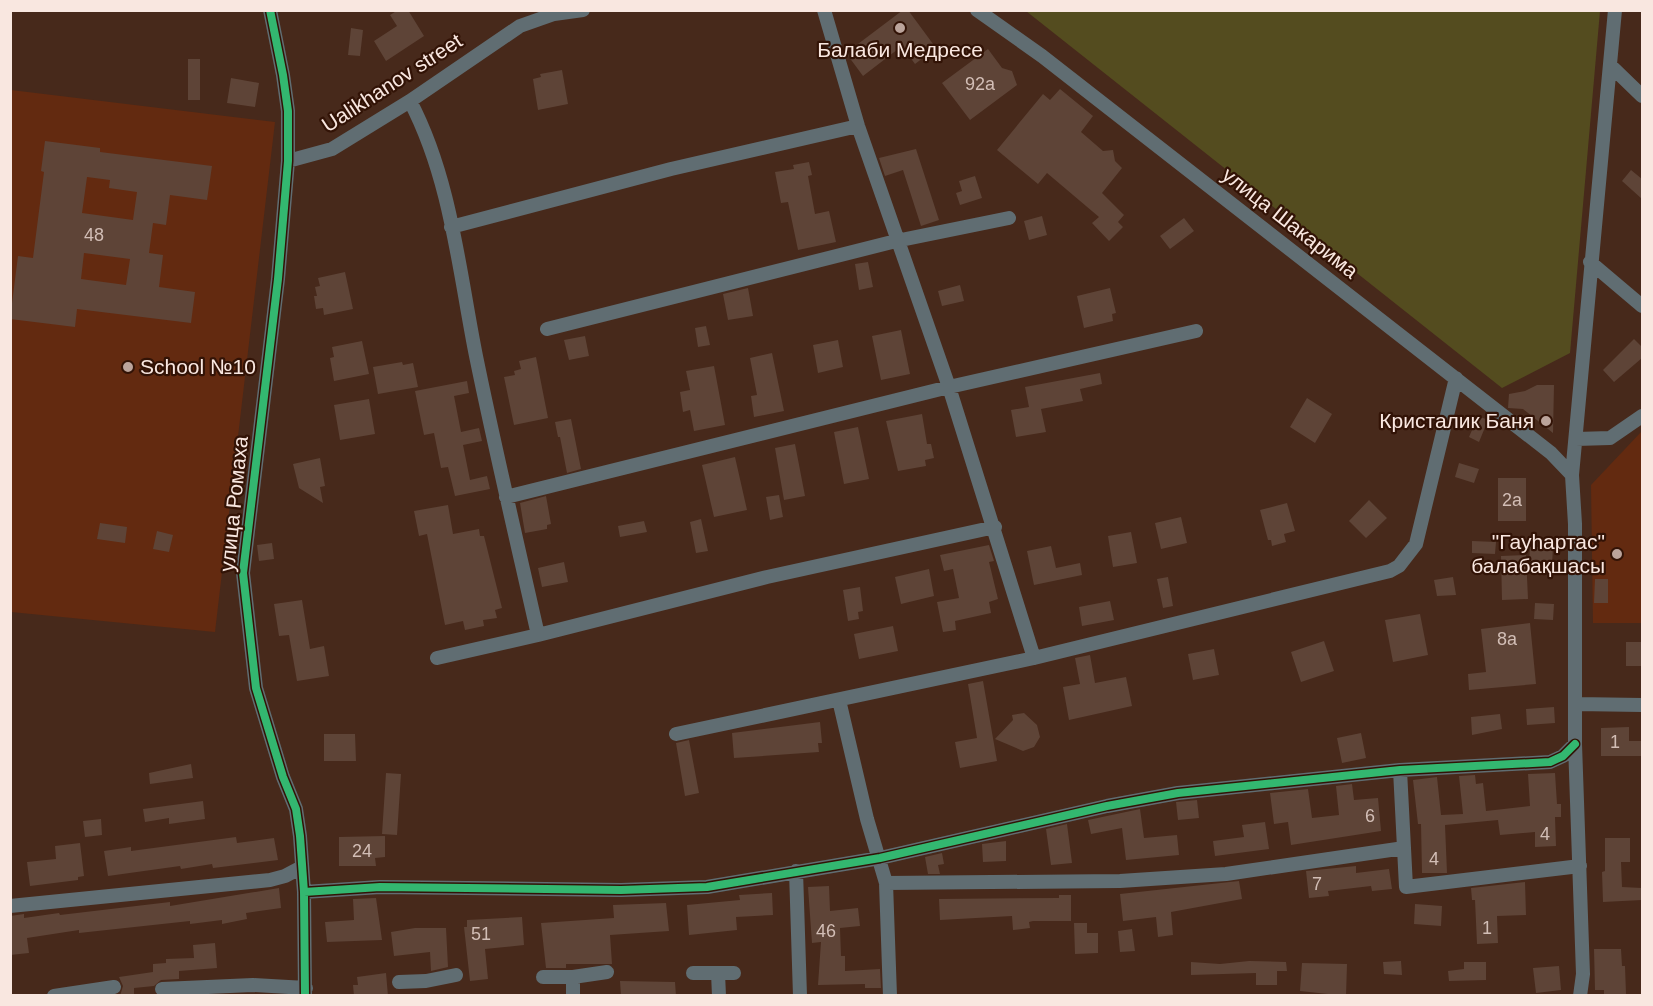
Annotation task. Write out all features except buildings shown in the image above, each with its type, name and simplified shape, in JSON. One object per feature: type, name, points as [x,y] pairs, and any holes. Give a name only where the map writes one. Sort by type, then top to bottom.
[{"type":"street","name":"улица Ромаха","points":[[270,10],[286,102],[288,161],[278,279],[243,573],[256,688],[283,777],[296,809],[304,892],[305,992]]},
{"type":"street","name":"Ualikhanov street","points":[[288,161],[332,149],[410,101],[520,26],[552,12],[583,10]]},
{"type":"street","name":"улица Шакарима","points":[[977,10],[1042,56],[1456,378],[1551,453],[1572,475]]},
{"type":"street","points":[[1580,996],[1582,974],[1575,744],[1572,475],[1615,10]]},
{"type":"street","points":[[828,14],[858,126],[896,241],[949,387],[995,527],[1034,658]]},
{"type":"street","points":[[1611,66],[1642,96]]},
{"type":"street","points":[[410,101],[434,161],[452,227],[506,497],[538,635]]},
{"type":"street","points":[[452,227],[671,169],[858,126]]},
{"type":"street","points":[[547,329],[896,241],[1009,218]]},
{"type":"street","points":[[1590,262],[1642,306]]},
{"type":"street","points":[[506,497],[949,387],[1196,331]]},
{"type":"street","points":[[676,734],[1034,658],[1390,571],[1399,566],[1416,544],[1456,378]]},
{"type":"street","points":[[1576,439],[1610,438],[1642,416]]},
{"type":"street","points":[[437,658],[767,577],[995,527]]},
{"type":"street","points":[[839,700],[872,841],[880,858],[886,883],[890,996]]},
{"type":"street","points":[[1576,704],[1642,705]]},
{"type":"street","points":[[304,892],[380,887],[663,889],[707,887],[880,858],[1107,806],[1168,795],[1282,780],[1400,770],[1550,762],[1563,756],[1575,744]]},
{"type":"street","points":[[1400,770],[1406,887],[1580,866]]},
{"type":"street","points":[[886,883],[998,884],[1202,875],[1404,848]]},
{"type":"street","points":[[10,906],[270,879],[302,867]]},
{"type":"street","points":[[796,871],[800,996]]},
{"type":"street","points":[[543,977],[573,977],[607,972]]},
{"type":"street","points":[[693,973],[734,972]]},
{"type":"street","points":[[718,973],[719,996]]},
{"type":"street","points":[[399,982],[426,981],[456,975]]},
{"type":"street","points":[[573,977],[573,996]]},
{"type":"street","points":[[426,981],[428,996]]},
{"type":"street","points":[[162,989],[253,985],[305,992]]},
{"type":"street","points":[[54,996],[114,987]]},
{"type":"shaded area","points":[[1026,11],[1600,11],[1570,353],[1502,388]]},
{"type":"shaded area","name":"School №10","points":[[11,90],[275,122],[215,632],[11,612]]},
{"type":"shaded area","name":"\"Гауһартас\" балабақшасы","points":[[1642,431],[1642,623],[1593,623],[1591,485]]},
{"type":"cycle path","points":[[270,10],[288,111],[288,161],[278,279],[243,573],[256,688],[283,777],[296,809],[300,836],[304,892],[305,996]]},
{"type":"cycle path","points":[[304,892],[380,887],[621,890],[707,887],[880,858],[1107,806],[1178,793],[1400,770],[1550,762],[1563,756],[1575,744]]},
{"type":"place","name":"Балаби Медресе","points":[[900,28]]},
{"type":"place","name":"School №10","points":[[128,367]]},
{"type":"place","name":"Кристалик Баня","points":[[1546,421]]},
{"type":"place","name":"\"Гауһартас\" балабақшасы","points":[[1617,554]]}]
